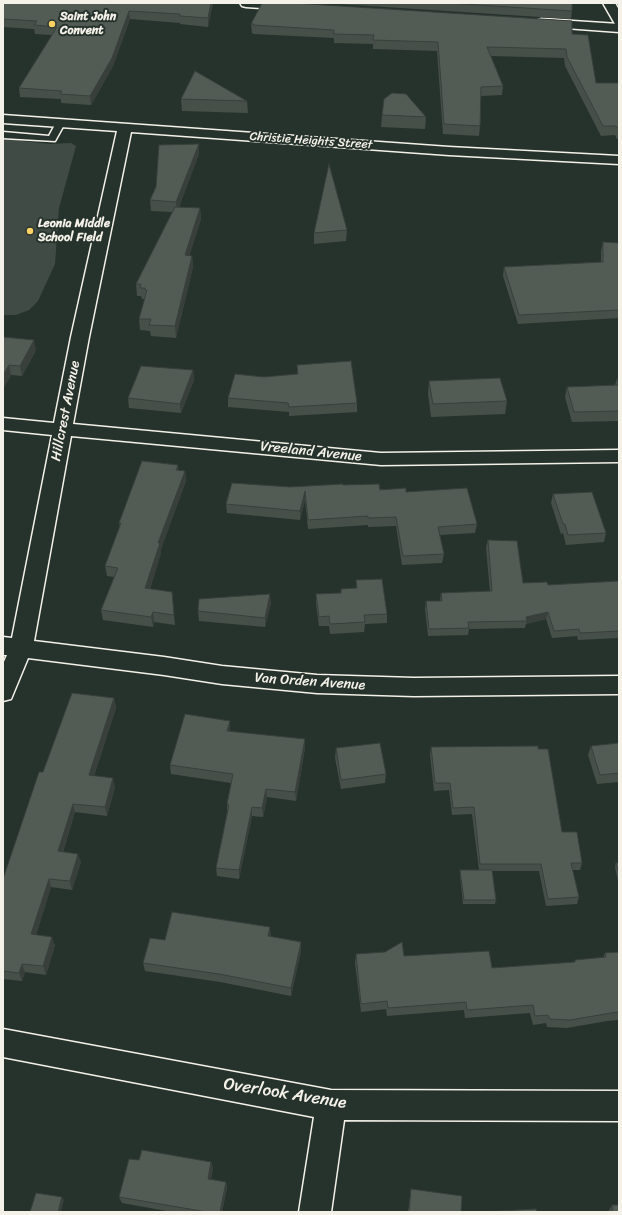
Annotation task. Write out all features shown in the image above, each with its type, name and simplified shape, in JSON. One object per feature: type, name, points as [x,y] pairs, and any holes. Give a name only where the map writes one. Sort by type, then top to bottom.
[{"type":"street","points":[[246,3],[301,7]]},
{"type":"street","points":[[609,3],[619,21]]},
{"type":"street","points":[[529,22],[619,28]]},
{"type":"street","name":"Christie Heights Street","points":[[3,119],[449,151],[619,160]]},
{"type":"street","name":"Hillcrest Avenue","points":[[3,692],[12,647],[63,430],[80,338],[125,128]]},
{"type":"street","name":"Vreeland Avenue","points":[[3,424],[381,459],[619,456]]},
{"type":"street","name":"Van Orden Avenue","points":[[12,647],[164,666],[222,675],[317,684],[414,687],[619,685]]},
{"type":"street","name":"Overlook Avenue","points":[[3,1043],[331,1105],[619,1106]]},
{"type":"street","points":[[314,1212],[331,1105]]},
{"type":"lane","points":[[3,135],[52,139],[60,123]]},
{"type":"shaded area","name":"Leonia Middle School Field","points":[[3,139],[50,144],[71,143],[76,146],[59,208],[55,264],[38,301],[29,310],[16,315],[3,315]]},
{"type":"building","points":[[3,3],[211,3],[208,18],[180,16],[180,14],[129,11],[112,58],[90,96],[60,94],[62,91],[19,88],[57,27],[34,25],[37,21],[3,19]]},
{"type":"building","points":[[262,3],[294,3],[572,21],[572,34],[588,35],[596,83],[619,83],[619,130],[616,126],[603,126],[567,57],[566,49],[487,47],[503,86],[481,87],[480,126],[444,124],[438,42],[373,40],[374,35],[334,34],[334,30],[253,25],[254,24],[251,24]]},
{"type":"building","points":[[447,3],[572,3],[572,11]]},
{"type":"building","points":[[195,71],[247,101],[181,99]]},
{"type":"building","points":[[392,93],[406,94],[426,117],[382,115],[384,99]]},
{"type":"building","points":[[199,144],[176,202],[150,200],[156,187],[159,145]]},
{"type":"building","points":[[329,164],[347,230],[314,233]]},
{"type":"building","points":[[175,207],[200,208],[185,255],[192,256],[175,326],[149,325],[151,319],[139,319],[147,290],[145,290],[145,288],[140,288],[141,284],[136,284]]},
{"type":"building","points":[[603,242],[619,243],[619,310],[519,315],[504,267],[603,262]]},
{"type":"building","points":[[3,337],[34,340],[20,366],[9,365],[3,375]]},
{"type":"building","points":[[351,361],[357,403],[289,407],[288,403],[228,398],[235,374],[264,377],[298,374],[297,365]]},
{"type":"building","points":[[141,366],[193,370],[180,404],[128,398]]},
{"type":"building","points":[[500,378],[507,401],[433,404],[429,381]]},
{"type":"building","points":[[619,385],[619,411],[574,412],[567,387]]},
{"type":"building","points":[[142,461],[178,465],[176,470],[185,471],[158,543],[160,543],[145,588],[172,592],[174,615],[153,612],[151,617],[101,610],[118,568],[105,566]]},
{"type":"building","points":[[232,483],[290,487],[343,484],[379,484],[380,490],[406,488],[406,492],[467,488],[477,524],[438,527],[444,554],[403,556],[396,517],[368,518],[368,516],[308,520],[305,491],[300,511],[226,504]]},
{"type":"building","points":[[592,492],[606,533],[568,535],[553,494]]},
{"type":"building","points":[[488,540],[517,541],[523,583],[547,582],[548,585],[619,581],[619,631],[580,633],[579,629],[554,631],[548,612],[526,617],[527,621],[468,622],[469,628],[429,629],[426,601],[442,601],[441,593],[492,591]]},
{"type":"building","points":[[382,579],[387,614],[364,615],[365,622],[330,624],[329,616],[319,617],[316,594],[341,593],[341,589],[357,588],[356,580]]},
{"type":"building","points":[[270,594],[265,618],[198,611],[199,599]]},
{"type":"building","points":[[72,693],[114,698],[89,775],[113,778],[105,807],[73,804],[58,851],[78,854],[70,881],[49,879],[31,934],[52,937],[43,966],[22,964],[19,973],[3,971],[3,879],[39,772],[43,772]]},
{"type":"building","points":[[185,714],[230,721],[227,731],[305,739],[295,792],[266,789],[262,808],[252,807],[239,870],[216,868],[229,805],[227,804],[233,774],[170,765]]},
{"type":"building","points":[[380,743],[386,774],[341,780],[336,748]]},
{"type":"building","points":[[619,743],[619,773],[600,775],[591,746]]},
{"type":"building","points":[[538,746],[538,749],[548,749],[562,832],[577,832],[582,863],[571,863],[579,897],[548,899],[541,864],[480,864],[474,807],[453,808],[450,783],[435,783],[431,747]]},
{"type":"building","points":[[616,863],[619,863],[619,874]]},
{"type":"building","points":[[460,870],[492,870],[496,900],[464,900]]},
{"type":"building","points":[[172,912],[270,927],[268,936],[301,942],[291,988],[219,974],[143,963],[150,938],[165,940]]},
{"type":"building","points":[[402,942],[404,956],[489,951],[492,968],[575,962],[575,960],[606,957],[605,953],[619,952],[619,1012],[570,1020],[550,1019],[548,1015],[535,1016],[533,1005],[467,1010],[466,1002],[388,1008],[387,1001],[361,1004],[356,954],[385,952]]},
{"type":"building","points":[[142,1150],[211,1162],[208,1179],[226,1182],[220,1212],[207,1212],[119,1197],[129,1159],[139,1160]]},
{"type":"building","points":[[411,1189],[462,1196],[461,1212],[409,1212]]},
{"type":"building","points":[[36,1193],[62,1197],[58,1212],[30,1212]]},
{"type":"building","points":[[612,1205],[619,1205],[619,1212],[613,1212]]},
{"type":"building","points":[[536,1209],[537,1212],[484,1212]]},
{"type":"place","name":"Saint John Convent","points":[[52,24]]},
{"type":"place","name":"Leonia Middle School Field","points":[[30,231]]}]
